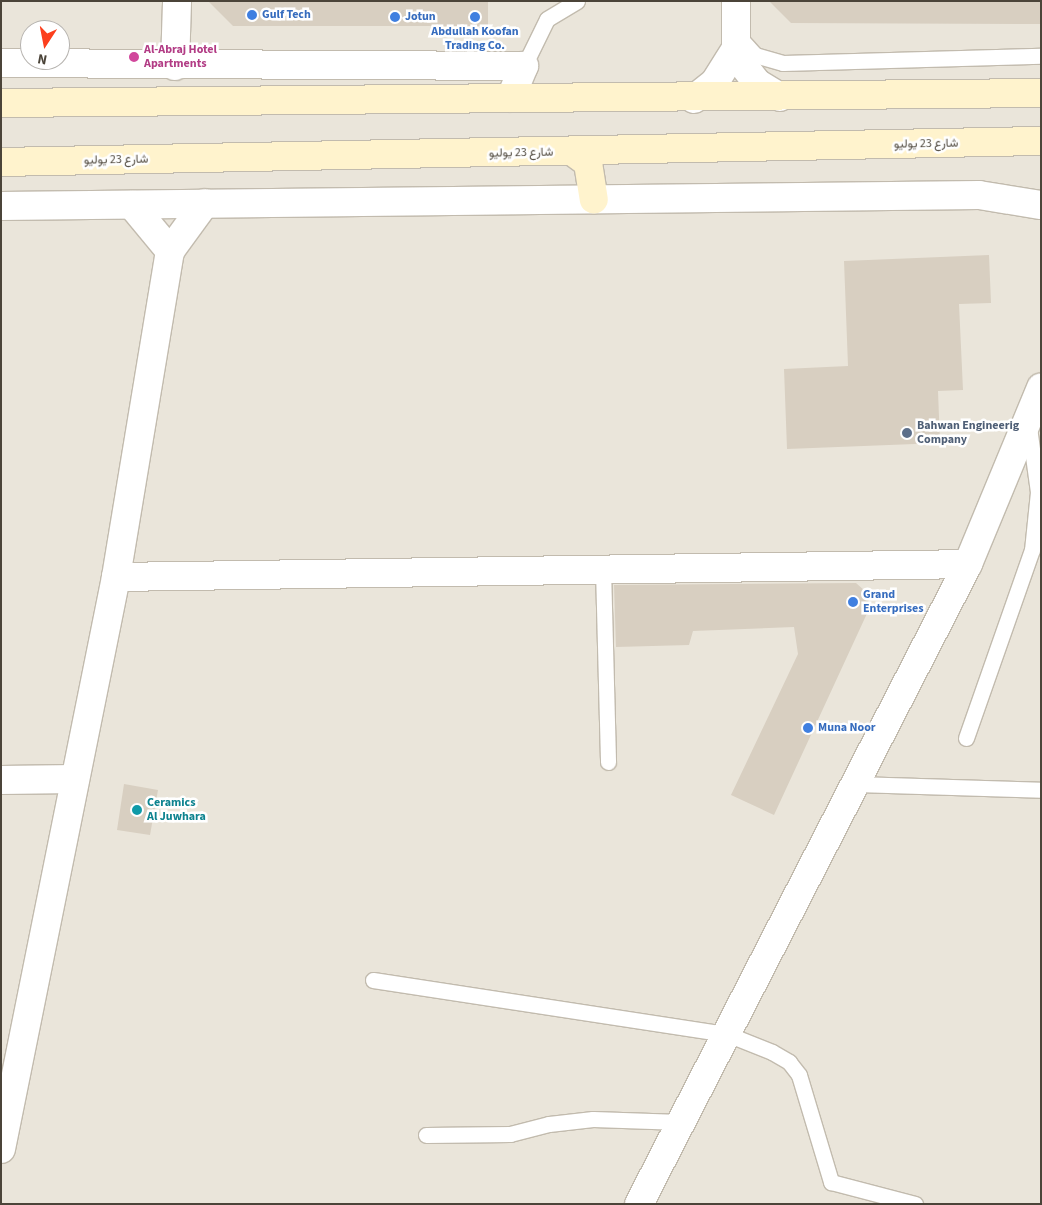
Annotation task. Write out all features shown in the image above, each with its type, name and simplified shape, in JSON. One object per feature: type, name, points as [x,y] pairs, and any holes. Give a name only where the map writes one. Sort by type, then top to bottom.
[{"type":"main road","points":[[1,103],[511,97],[694,99],[1041,93]]},
{"type":"main road","name":"شارع 23 يوليو","points":[[1,162],[1040,142]]},
{"type":"main road","points":[[573,152],[582,156],[590,168],[594,200]]},
{"type":"street","points":[[175,66],[177,1]]},
{"type":"street","points":[[736,1],[736,40],[756,83],[780,97]]},
{"type":"street","points":[[694,99],[715,82],[736,40]]},
{"type":"street","points":[[1,63],[175,66],[524,66],[511,97]]},
{"type":"street","points":[[1,206],[979,195],[1041,205]]},
{"type":"street","points":[[1,1149],[116,577],[170,251],[204,204]]},
{"type":"street","points":[[132,205],[170,251]]},
{"type":"street","points":[[639,1204],[968,564],[1041,388]]},
{"type":"street","points":[[116,577],[968,564]]},
{"type":"street","points":[[1,780],[75,779]]},
{"type":"lane","points":[[524,66],[547,19],[577,1]]},
{"type":"lane","points":[[736,40],[755,55],[783,64],[1041,56]]},
{"type":"lane","points":[[966,738],[1034,540],[1038,492],[1028,420]]},
{"type":"lane","points":[[603,570],[608,762]]},
{"type":"lane","points":[[854,784],[1041,790]]},
{"type":"lane","points":[[373,980],[727,1034],[789,1062],[799,1076],[832,1182],[915,1204]]},
{"type":"lane","points":[[426,1135],[510,1134],[549,1124],[593,1119],[681,1122]]},
{"type":"shaded area","points":[[1,1],[1041,1],[1041,1204],[1,1204]]},
{"type":"building","points":[[208,1],[488,1],[488,26],[233,26]]},
{"type":"building","points":[[769,1],[1041,1],[1041,24],[791,23]]},
{"type":"building","points":[[989,255],[991,303],[959,304],[963,390],[938,391],[940,443],[787,449],[784,369],[848,366],[844,261]]},
{"type":"building","points":[[856,583],[865,591],[870,607],[774,815],[731,795],[798,654],[794,627],[693,631],[689,645],[616,647],[614,585]]},
{"type":"building","name":"Ceramics Al Juwhara","points":[[124,784],[158,790],[150,835],[117,830]]},
{"type":"place","name":"Gulf Tech","points":[[252,15]]},
{"type":"place","name":"Jotun","points":[[395,17]]},
{"type":"place","name":"Abdullah Koofan Trading Co.","points":[[475,17]]},
{"type":"place","name":"Al-Abraj Hotel Apartments","points":[[134,57]]},
{"type":"place","name":"Bahwan Engineerig Company","points":[[907,433]]},
{"type":"place","name":"Grand Enterprises","points":[[853,602]]},
{"type":"place","name":"Muna Noor","points":[[808,728]]},
{"type":"place","name":"Ceramics Al Juwhara","points":[[137,810]]}]
